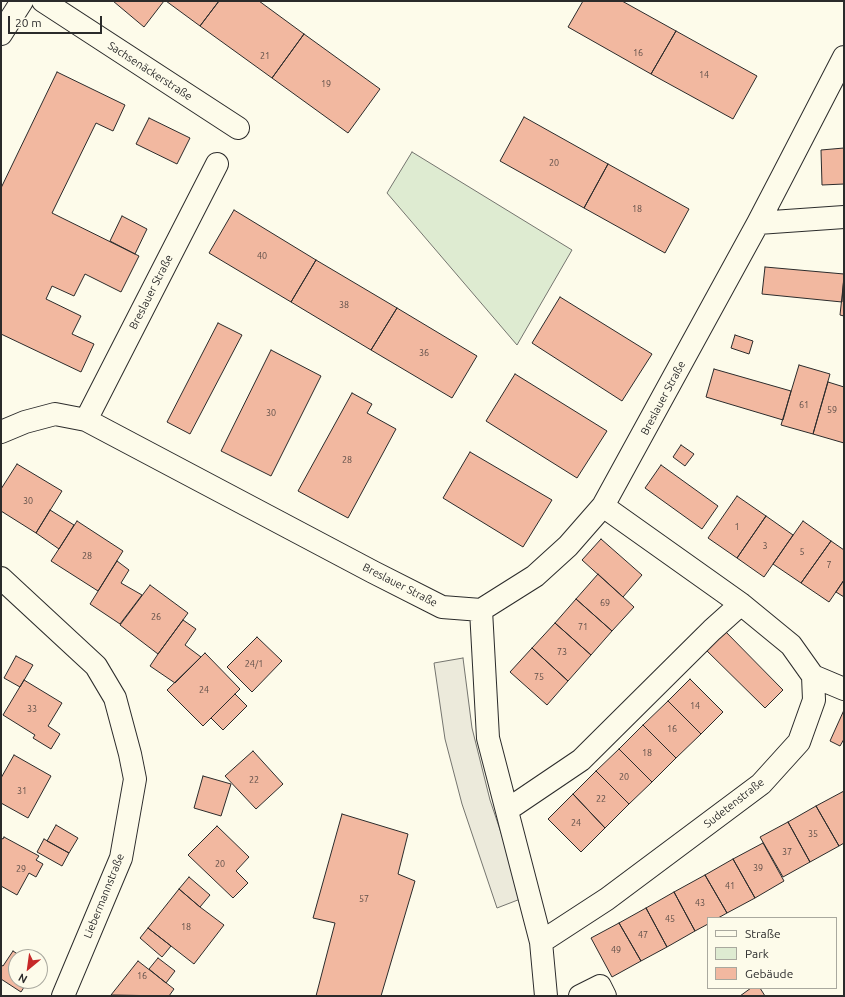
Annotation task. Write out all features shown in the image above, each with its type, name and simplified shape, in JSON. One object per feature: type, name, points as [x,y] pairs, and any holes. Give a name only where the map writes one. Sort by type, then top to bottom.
[{"type":"street","points":[[1,34],[22,1]]},
{"type":"street","name":"Sachsenäckerstraße","points":[[43,1],[238,128]]},
{"type":"street","name":"Breslauer Straße","points":[[1,432],[25,422],[55,414],[86,420],[442,607],[481,610],[535,576],[568,546],[603,506],[758,223],[844,57]]},
{"type":"street","name":"Breslauer Straße","points":[[86,420],[217,164]]},
{"type":"street","points":[[758,223],[844,217]]},
{"type":"street","points":[[603,506],[741,604],[791,646],[813,676],[844,689]]},
{"type":"street","name":"Liebermannstraße","points":[[1,578],[96,666],[115,698],[135,779],[121,858],[63,996]]},
{"type":"street","points":[[507,810],[581,760],[712,630],[741,604]]},
{"type":"street","points":[[481,610],[488,738],[541,942],[546,996]]},
{"type":"street","name":"Sudetenstraße","points":[[541,942],[607,899],[761,784],[799,742],[814,700],[813,676]]},
{"type":"street","points":[[580,996],[600,986],[605,996]]},
{"type":"green space","points":[[412,152],[572,250],[517,345],[387,193]]},
{"type":"shaded area","points":[[463,658],[472,728],[490,800],[523,898],[497,908],[462,804],[445,739],[434,663]]},
{"type":"building","points":[[113,1],[164,1],[144,27]]},
{"type":"building","points":[[166,1],[219,1],[200,26]]},
{"type":"building","points":[[219,1],[259,1],[304,34],[272,78],[200,26]]},
{"type":"building","points":[[583,1],[622,1],[676,31],[651,74],[568,27]]},
{"type":"building","points":[[676,31],[757,76],[733,119],[651,74]]},
{"type":"building","points":[[304,34],[380,89],[348,133],[272,78]]},
{"type":"building","points":[[57,72],[125,105],[113,131],[96,123],[52,213],[139,256],[121,292],[85,274],[74,296],[52,286],[46,299],[81,316],[72,334],[94,344],[81,372],[1,334],[1,188]]},
{"type":"building","points":[[524,117],[608,164],[584,208],[500,161]]},
{"type":"building","points":[[149,118],[190,138],[177,164],[136,144]]},
{"type":"building","points":[[844,148],[844,184],[822,185],[821,150]]},
{"type":"building","points":[[608,164],[689,209],[665,253],[584,208]]},
{"type":"building","points":[[234,210],[316,260],[291,302],[209,253]]},
{"type":"building","points":[[122,216],[147,229],[135,254],[110,241]]},
{"type":"building","points":[[316,260],[397,308],[371,350],[291,302]]},
{"type":"building","points":[[765,267],[844,274],[842,302],[762,294]]},
{"type":"building","points":[[844,278],[844,316],[840,315]]},
{"type":"building","points":[[560,297],[652,354],[622,401],[532,343]]},
{"type":"building","points":[[397,308],[477,356],[452,398],[371,350]]},
{"type":"building","points":[[218,323],[242,335],[190,434],[167,422]]},
{"type":"building","points":[[735,335],[753,341],[749,354],[731,348]]},
{"type":"building","points":[[271,350],[321,376],[271,476],[221,451]]},
{"type":"building","points":[[799,365],[830,374],[813,434],[781,425]]},
{"type":"building","points":[[714,369],[791,391],[783,420],[706,397]]},
{"type":"building","points":[[515,374],[607,431],[577,478],[486,421]]},
{"type":"building","points":[[828,382],[844,387],[844,443],[813,434]]},
{"type":"building","points":[[352,393],[372,404],[367,413],[396,429],[348,518],[298,491]]},
{"type":"building","points":[[681,445],[694,454],[685,466],[673,457]]},
{"type":"building","points":[[470,452],[552,500],[523,547],[443,498]]},
{"type":"building","points":[[17,464],[62,491],[36,533],[1,511],[1,489]]},
{"type":"building","points":[[661,465],[718,506],[702,529],[645,488]]},
{"type":"building","points":[[737,496],[766,516],[737,558],[708,538]]},
{"type":"building","points":[[50,510],[74,525],[59,549],[36,533]]},
{"type":"building","points":[[766,516],[793,535],[764,577],[737,558]]},
{"type":"building","points":[[77,521],[123,551],[98,591],[51,561]]},
{"type":"building","points":[[803,521],[831,541],[801,583],[773,564]]},
{"type":"building","points":[[601,539],[642,575],[623,597],[582,560]]},
{"type":"building","points":[[831,541],[844,550],[844,580],[829,602],[801,583]]},
{"type":"building","points":[[117,561],[129,570],[121,583],[142,595],[120,624],[90,604]]},
{"type":"building","points":[[598,574],[634,607],[612,631],[576,599]]},
{"type":"building","points":[[844,580],[844,597],[836,592]]},
{"type":"building","points":[[150,585],[188,613],[158,654],[120,625]]},
{"type":"building","points":[[576,599],[612,631],[591,655],[555,623]]},
{"type":"building","points":[[183,620],[196,629],[185,645],[201,657],[175,683],[150,666]]},
{"type":"building","points":[[555,623],[591,655],[568,681],[532,648]]},
{"type":"building","points":[[722,628],[783,690],[765,708],[703,647]]},
{"type":"building","points":[[257,637],[282,661],[252,692],[227,667]]},
{"type":"building","points":[[532,648],[568,681],[547,705],[510,672]]},
{"type":"building","points":[[205,653],[240,689],[203,726],[167,690]]},
{"type":"building","points":[[16,656],[33,665],[20,687],[4,678]]},
{"type":"building","points":[[690,679],[723,712],[701,734],[668,701]]},
{"type":"building","points":[[24,680],[62,703],[48,726],[60,734],[51,749],[33,738],[35,735],[3,715]]},
{"type":"building","points":[[235,694],[247,706],[223,730],[211,718]]},
{"type":"building","points":[[668,701],[701,734],[676,758],[643,725]]},
{"type":"building","points":[[844,710],[844,739],[840,746],[830,741]]},
{"type":"building","points":[[643,725],[676,758],[652,782],[619,749]]},
{"type":"building","points":[[619,749],[652,782],[629,804],[596,771]]},
{"type":"building","points":[[253,751],[283,784],[256,809],[225,776]]},
{"type":"building","points":[[14,755],[51,776],[28,818],[1,803],[1,778]]},
{"type":"building","points":[[596,771],[629,804],[605,828],[573,794]]},
{"type":"building","points":[[203,776],[231,784],[221,816],[194,808]]},
{"type":"building","points":[[844,791],[844,843],[839,846],[816,806]]},
{"type":"building","points":[[573,794],[605,828],[581,852],[548,819]]},
{"type":"building","points":[[816,806],[839,846],[810,862],[788,822]]},
{"type":"building","points":[[342,814],[408,834],[398,874],[415,881],[381,996],[316,996],[335,923],[313,918]]},
{"type":"building","points":[[788,822],[810,862],[783,877],[760,837]]},
{"type":"building","points":[[56,825],[78,838],[69,853],[47,841]]},
{"type":"building","points":[[217,826],[249,857],[236,871],[248,883],[233,898],[188,855]]},
{"type":"building","points":[[4,837],[39,856],[36,860],[43,864],[36,877],[29,873],[17,895],[1,886],[1,838],[3,839]]},
{"type":"building","points":[[44,839],[69,853],[62,866],[37,852]]},
{"type":"building","points":[[763,843],[784,881],[755,898],[733,859]]},
{"type":"building","points":[[733,859],[755,898],[727,913],[705,875]]},
{"type":"building","points":[[705,875],[727,913],[720,917],[707,917],[707,925],[695,931],[674,892]]},
{"type":"building","points":[[189,877],[210,895],[200,907],[179,889]]},
{"type":"building","points":[[179,889],[224,925],[194,964],[148,928]]},
{"type":"building","points":[[674,892],[695,931],[667,947],[646,908]]},
{"type":"building","points":[[646,908],[667,947],[641,961],[619,923]]},
{"type":"building","points":[[619,923],[641,961],[612,977],[591,938]]},
{"type":"building","points":[[148,928],[171,946],[162,957],[140,938]]},
{"type":"building","points":[[8,958],[8,984],[1,979],[1,965],[3,966]]},
{"type":"building","points":[[158,958],[175,971],[166,983],[149,969]]},
{"type":"building","points":[[138,961],[174,989],[169,996],[111,995]]},
{"type":"building","points":[[750,989],[761,989],[765,996],[740,996]]}]
